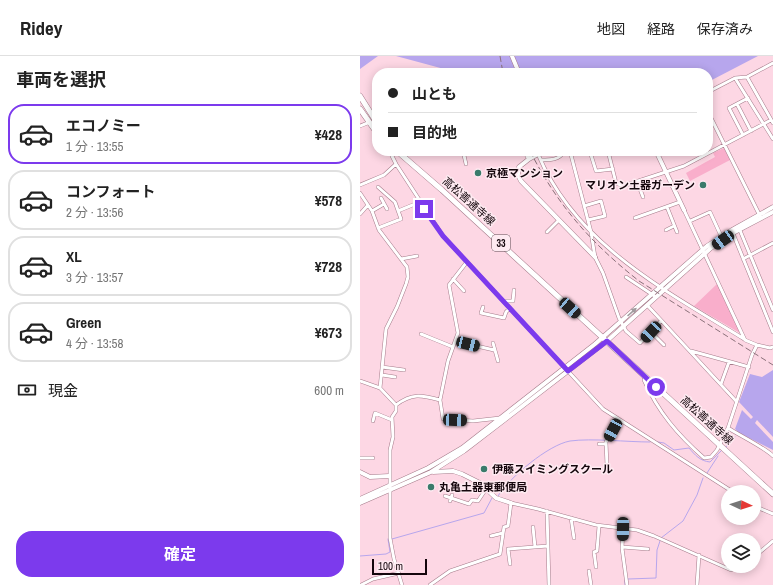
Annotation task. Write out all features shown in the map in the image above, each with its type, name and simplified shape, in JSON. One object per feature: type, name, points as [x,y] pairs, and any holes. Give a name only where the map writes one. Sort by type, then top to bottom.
[{"type":"main road","points":[[360,96],[372,115]]},
{"type":"main road","points":[[360,109],[372,126]]},
{"type":"main road","name":"高松善通寺線","points":[[402,156],[448,195],[773,494]]},
{"type":"street","points":[[512,56],[517,68]]},
{"type":"street","points":[[713,90],[736,78],[747,77],[773,63]]},
{"type":"street","points":[[713,150],[772,121],[747,77]]},
{"type":"street","points":[[736,78],[773,139]]},
{"type":"street","points":[[743,135],[729,108],[748,98]]},
{"type":"street","points":[[737,104],[751,131]]},
{"type":"street","points":[[360,126],[368,121],[372,121]]},
{"type":"street","points":[[713,122],[760,216]]},
{"type":"street","points":[[392,156],[443,236],[466,263],[510,308],[603,409],[722,485]]},
{"type":"street","points":[[464,156],[466,164]]},
{"type":"street","points":[[533,156],[519,167],[518,175],[521,181],[595,257]]},
{"type":"street","points":[[540,156],[562,195],[584,224],[616,256],[662,288],[745,340],[757,345],[770,348],[773,347]]},
{"type":"street","points":[[541,160],[562,156]]},
{"type":"street","points":[[571,156],[591,232],[595,257],[603,273],[626,332],[640,343],[661,321]]},
{"type":"street","points":[[591,156],[596,171],[613,169]]},
{"type":"street","points":[[609,156],[616,183],[623,186],[664,172],[669,172],[702,156]]},
{"type":"street","points":[[658,156],[664,172],[690,222],[745,340]]},
{"type":"street","points":[[360,185],[384,174],[396,164]]},
{"type":"street","points":[[637,181],[643,197]]},
{"type":"street","points":[[378,187],[392,198],[401,218],[378,228]]},
{"type":"street","points":[[360,193],[372,211],[378,228],[407,267],[408,277],[397,308],[386,329],[380,388]]},
{"type":"street","points":[[381,198],[387,209]]},
{"type":"street","points":[[398,211],[420,202]]},
{"type":"street","points":[[584,206],[601,202],[605,216],[584,224]]},
{"type":"street","points":[[635,218],[680,202]]},
{"type":"street","points":[[372,211],[384,204]]},
{"type":"street","points":[[360,214],[368,205]]},
{"type":"street","points":[[666,207],[677,232]]},
{"type":"street","points":[[605,339],[621,322],[704,252],[732,231],[773,207]]},
{"type":"street","points":[[690,222],[710,212],[722,238]]},
{"type":"street","points":[[760,216],[773,212]]},
{"type":"street","points":[[547,232],[559,220]]},
{"type":"street","points":[[666,230],[674,226]]},
{"type":"street","points":[[739,227],[773,310]]},
{"type":"street","points":[[732,231],[773,332]]},
{"type":"street","points":[[743,259],[773,243]]},
{"type":"street","points":[[401,259],[417,256]]},
{"type":"street","points":[[466,263],[452,279],[449,288],[458,327],[444,376],[440,400],[443,419],[473,421],[501,418],[507,419]]},
{"type":"street","points":[[626,276],[654,295]]},
{"type":"street","points":[[452,279],[464,291]]},
{"type":"street","points":[[503,301],[513,301],[514,290]]},
{"type":"street","points":[[430,470],[462,448],[605,339],[624,327],[647,305],[654,295]]},
{"type":"street","points":[[760,299],[767,295]]},
{"type":"street","points":[[647,305],[736,401]]},
{"type":"street","points":[[483,307],[482,313],[504,318],[506,312],[510,308]]},
{"type":"street","points":[[651,332],[664,344]]},
{"type":"street","points":[[421,334],[453,347]]},
{"type":"street","points":[[455,341],[494,350]]},
{"type":"street","points":[[493,343],[498,361]]},
{"type":"street","points":[[645,377],[644,380],[656,406],[691,447],[704,458],[709,459],[717,450],[728,428],[752,355],[757,345]]},
{"type":"street","points":[[689,351],[749,367]]},
{"type":"street","points":[[720,384],[729,362]]},
{"type":"street","points":[[382,367],[404,370]]},
{"type":"street","points":[[360,503],[430,470],[464,451],[507,419],[566,369]]},
{"type":"street","points":[[382,375],[395,377]]},
{"type":"street","points":[[360,380],[380,388],[396,405],[396,410],[392,420],[393,437],[390,450],[389,476],[391,546],[402,585]]},
{"type":"street","points":[[396,405],[405,398],[416,396],[440,400]]},
{"type":"street","points":[[373,421],[375,413],[392,420]]},
{"type":"street","points":[[607,466],[607,442],[619,419]]},
{"type":"street","points":[[728,428],[746,440],[769,451],[773,456]]},
{"type":"street","points":[[599,444],[607,442]]},
{"type":"street","points":[[360,458],[372,458]]},
{"type":"street","points":[[430,470],[453,471],[470,478],[486,488],[496,498],[511,503],[547,511],[599,526],[637,530],[721,565]]},
{"type":"street","points":[[360,472],[370,477],[389,476]]},
{"type":"street","points":[[445,496],[469,505],[472,500],[478,501],[486,488]]},
{"type":"street","points":[[360,499],[390,489]]},
{"type":"street","points":[[430,585],[450,570],[500,554],[504,528],[508,526],[511,503]]},
{"type":"street","points":[[761,509],[773,514]]},
{"type":"street","points":[[547,511],[550,585]]},
{"type":"street","points":[[571,518],[574,538]]},
{"type":"street","points":[[596,567],[597,560],[594,552],[597,551],[600,544],[599,526]]},
{"type":"street","points":[[533,527],[536,547]]},
{"type":"street","points":[[623,529],[622,547],[626,582]]},
{"type":"street","points":[[491,536],[503,533]]},
{"type":"street","points":[[761,550],[773,541]]},
{"type":"street","points":[[510,564],[508,549],[548,546]]},
{"type":"street","points":[[622,547],[639,550],[648,549]]},
{"type":"street","points":[[697,585],[699,555]]},
{"type":"street","points":[[589,571],[590,584]]},
{"type":"street","points":[[361,585],[373,579],[399,572]]},
{"type":"shaded area","points":[[360,56],[378,56],[360,69]]},
{"type":"shaded area","points":[[396,56],[758,56],[713,79],[713,68],[440,68]]},
{"type":"shaded area","points":[[724,148],[730,160],[690,181],[686,173],[715,157],[713,153]]},
{"type":"shaded area","points":[[717,284],[740,333],[694,306]]},
{"type":"shaded area","points":[[773,370],[773,437],[757,420],[755,423],[773,442],[773,450],[739,433],[735,429],[742,410],[751,419],[753,417],[739,402],[750,374],[762,377]]},
{"type":"waterway","points":[[725,448],[735,437]]},
{"type":"waterway","points":[[498,496],[520,471],[541,455],[561,444],[570,441],[589,440],[650,442]]},
{"type":"waterway","points":[[658,442],[664,443],[674,450],[689,448],[701,459],[710,462],[722,450]]},
{"type":"waterway","points":[[707,473],[718,456]]},
{"type":"waterway","points":[[661,538],[683,521],[697,495],[703,478]]},
{"type":"waterway","points":[[392,539],[484,513],[492,498]]},
{"type":"waterway","points":[[360,556],[386,554],[390,552],[388,539]]},
{"type":"waterway","points":[[625,585],[625,580],[628,579],[656,578],[657,550],[660,541]]},
{"type":"railway","points":[[500,56],[502,68]]},
{"type":"railway","points":[[533,156],[564,206],[591,238],[622,267],[639,281],[773,365]]},
{"type":"place","name":"京極マンション","points":[[478,173]]},
{"type":"place","name":"マリオン土器ガーデン","points":[[703,185]]},
{"type":"place","name":"伊藤スイミングスクール","points":[[484,469]]},
{"type":"place","name":"丸亀土器東郵便局","points":[[431,487]]},
{"type":"route","points":[[424,209],[443,236],[466,263],[568,371],[607,341],[656,387]]}]
